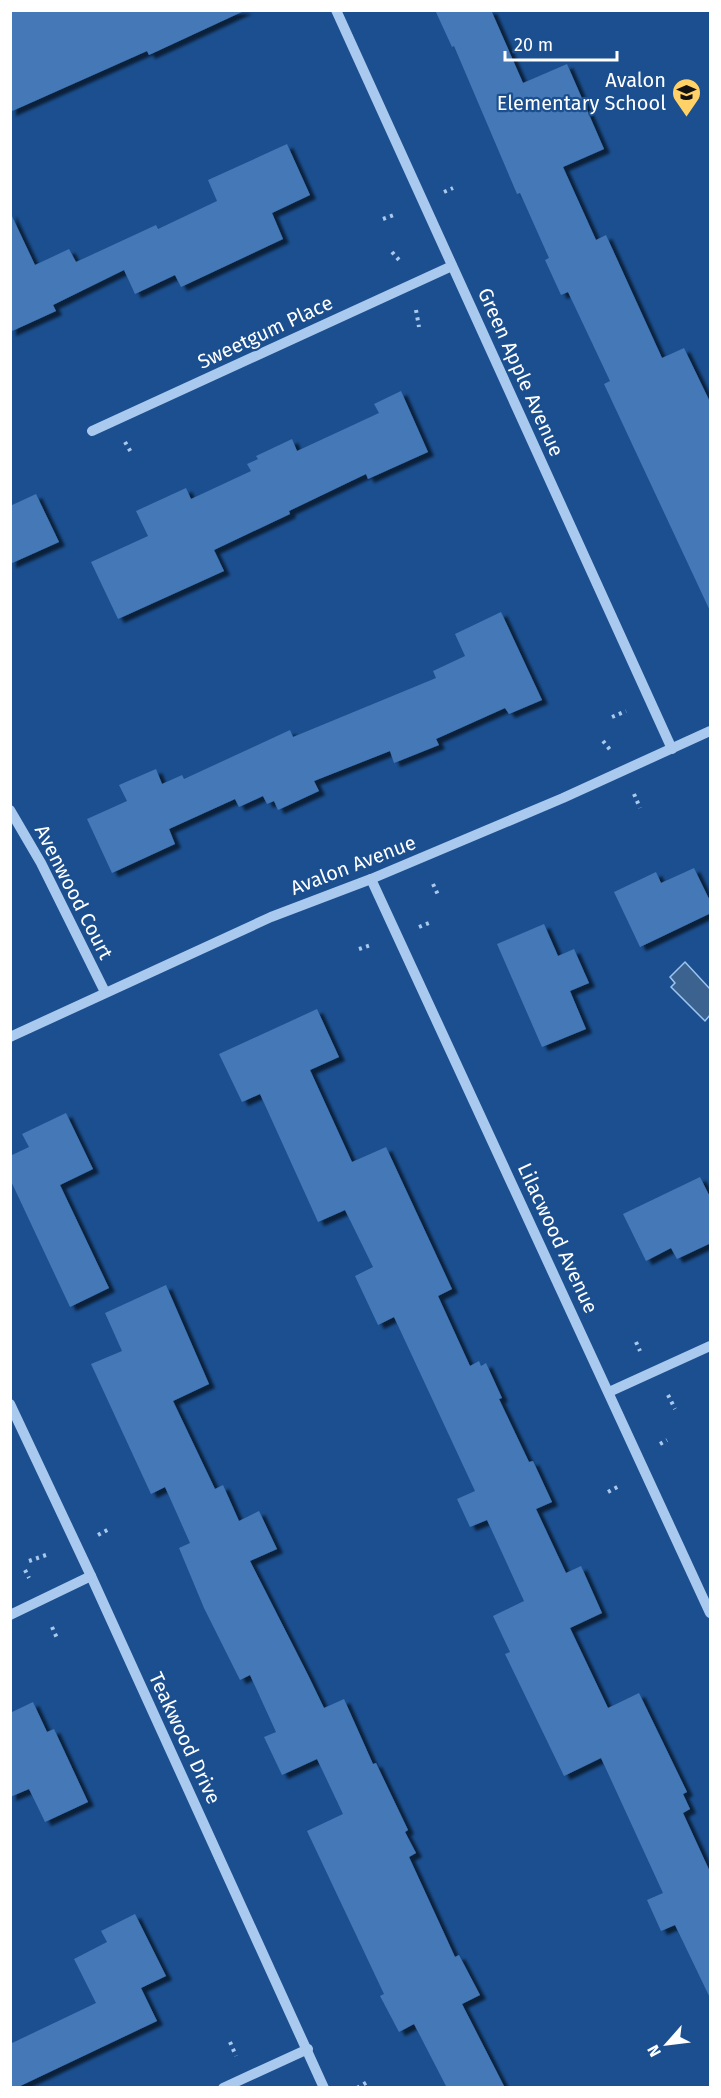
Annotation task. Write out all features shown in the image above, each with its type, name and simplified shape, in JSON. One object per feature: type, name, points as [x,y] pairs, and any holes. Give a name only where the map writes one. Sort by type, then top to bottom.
[{"type":"street","name":"Green Apple Avenue","points":[[336,10],[672,749]]},
{"type":"street","name":"Sweetgum Place","points":[[92,431],[452,266]]},
{"type":"street","name":"Avalon Avenue","points":[[10,1037],[271,916],[371,879],[563,798],[711,731]]},
{"type":"street","name":"Avenwood Court","points":[[10,810],[41,863],[105,992]]},
{"type":"street","name":"Lilacwood Avenue","points":[[371,879],[711,1613]]},
{"type":"street","points":[[609,1392],[711,1346]]},
{"type":"street","name":"Teakwood Drive","points":[[10,1404],[91,1576],[324,2088]]},
{"type":"street","points":[[10,1615],[91,1576]]},
{"type":"street","points":[[223,2088],[308,2049]]},
{"type":"path","points":[[383,219],[397,214]]},
{"type":"path","points":[[392,252],[399,260]]},
{"type":"path","points":[[416,309],[419,327]]},
{"type":"path","points":[[612,717],[626,711]]},
{"type":"path","points":[[634,794],[640,807]]},
{"type":"path","points":[[433,885],[439,897]]},
{"type":"path","points":[[359,949],[371,945]]},
{"type":"path","points":[[668,1395],[675,1408]]},
{"type":"path","points":[[608,1492],[621,1485]]},
{"type":"path","points":[[92,1539],[111,1528]]},
{"type":"path","points":[[29,1561],[46,1556]]},
{"type":"path","points":[[52,1627],[57,1638]]},
{"type":"path","points":[[230,2042],[236,2057]]},
{"type":"path","points":[[357,2088],[369,2081]]},
{"type":"water","points":[[685,962],[710,989],[710,1015],[705,1021],[671,987],[675,983],[670,977]]},
{"type":"building","points":[[10,10],[246,10],[149,55],[147,51],[10,112]]},
{"type":"building","points":[[435,10],[491,10],[523,83],[567,64],[604,149],[563,167],[596,240],[606,235],[662,358],[684,348],[711,404],[711,613],[604,384],[610,381],[568,292],[561,295],[545,260],[549,258],[520,193],[517,194],[454,46],[452,47]]},
{"type":"building","points":[[287,144],[310,195],[272,213],[283,239],[181,287],[175,275],[135,294],[124,270],[53,305],[56,311],[10,332],[10,212],[35,265],[69,249],[76,262],[156,225],[158,229],[217,201],[208,180]]},
{"type":"building","points":[[401,391],[428,452],[368,479],[366,474],[214,550],[224,571],[118,619],[91,562],[148,536],[136,511],[186,488],[191,499],[251,471],[247,464],[258,459],[256,456],[292,439],[297,451],[379,413],[374,404]]},
{"type":"building","points":[[36,494],[59,542],[10,564],[10,506]]},
{"type":"building","points":[[501,612],[542,700],[509,714],[505,708],[436,739],[439,745],[394,763],[390,751],[314,781],[319,791],[278,810],[274,801],[267,804],[263,796],[239,807],[235,799],[169,829],[175,844],[112,873],[87,819],[127,801],[119,785],[156,769],[162,784],[182,775],[184,779],[290,730],[293,737],[436,678],[433,671],[465,656],[455,634]]},
{"type":"building","points":[[694,868],[711,903],[711,913],[640,947],[614,892],[656,872],[661,883]]},
{"type":"building","points":[[544,924],[558,956],[574,949],[589,983],[570,991],[586,1029],[542,1047],[497,944]]},
{"type":"building","points":[[317,1009],[339,1057],[310,1070],[352,1162],[386,1147],[452,1289],[438,1296],[470,1366],[479,1361],[481,1366],[486,1363],[502,1398],[499,1399],[529,1462],[533,1461],[552,1502],[536,1509],[566,1573],[581,1566],[602,1613],[570,1628],[608,1708],[639,1693],[687,1792],[683,1794],[690,1809],[683,1813],[711,1874],[711,2000],[675,1925],[661,1931],[647,1900],[663,1893],[601,1758],[564,1776],[505,1654],[510,1652],[493,1616],[524,1601],[487,1520],[470,1527],[457,1499],[475,1491],[394,1317],[378,1325],[355,1276],[373,1267],[345,1210],[318,1222],[260,1094],[242,1102],[219,1054]]},
{"type":"building","points":[[66,1113],[93,1169],[60,1185],[109,1288],[70,1307],[10,1179],[10,1156],[29,1147],[22,1134]]},
{"type":"building","points":[[700,1177],[711,1199],[711,1243],[677,1259],[671,1248],[646,1261],[623,1214]]},
{"type":"building","points":[[166,1285],[209,1384],[173,1401],[215,1489],[223,1485],[239,1521],[259,1511],[277,1549],[250,1561],[324,1708],[344,1699],[373,1764],[376,1763],[408,1830],[405,1832],[416,1853],[409,1857],[455,1957],[459,1955],[480,1995],[462,2004],[505,2088],[447,2088],[414,2024],[399,2032],[380,1996],[384,1994],[307,1831],[343,1814],[317,1759],[282,1775],[264,1737],[276,1732],[250,1675],[240,1680],[204,1608],[179,1548],[190,1543],[165,1487],[151,1494],[91,1364],[122,1351],[105,1313]]},
{"type":"building","points":[[33,1702],[47,1732],[54,1729],[88,1802],[45,1822],[29,1789],[10,1797],[10,1713]]},
{"type":"building","points":[[135,1914],[166,1976],[141,1988],[157,2021],[16,2088],[10,2088],[10,2044],[96,2003],[74,1959],[107,1942],[101,1931]]},
{"type":"place","name":"Avalon Elementary School","points":[[687,118]]}]
